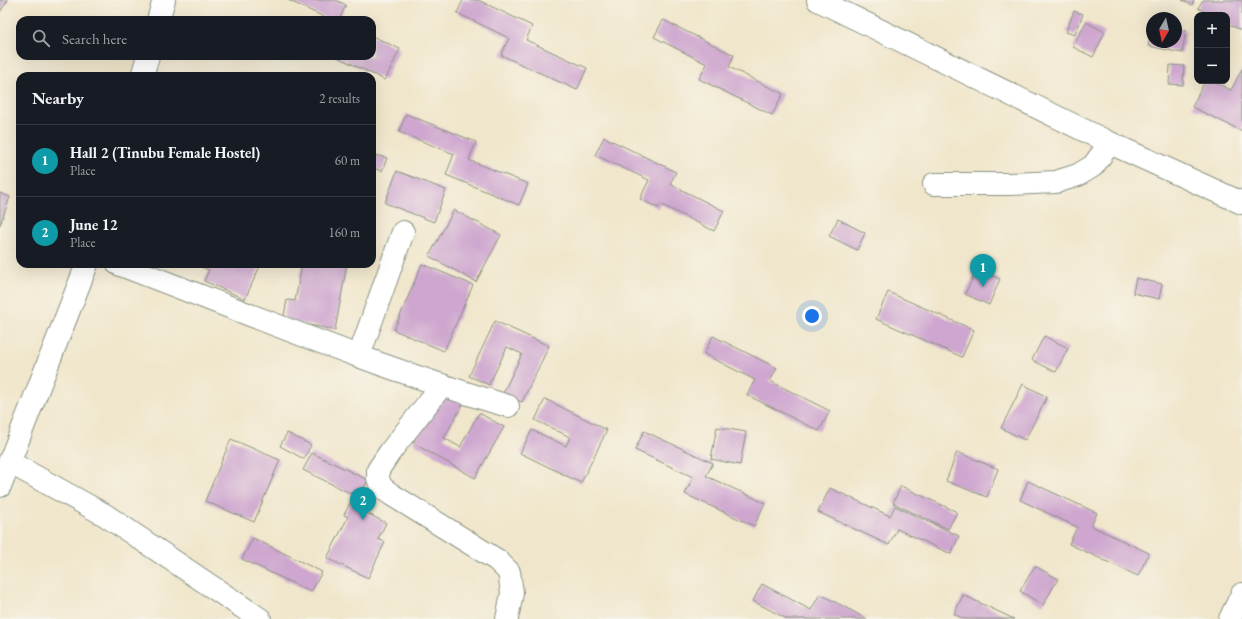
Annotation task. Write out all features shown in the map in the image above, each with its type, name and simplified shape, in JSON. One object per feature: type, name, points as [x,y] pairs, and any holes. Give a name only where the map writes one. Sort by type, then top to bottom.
[{"type":"street","points":[[159,16],[164,0]]},
{"type":"street","points":[[818,0],[1110,143],[1242,203]]},
{"type":"street","points":[[143,72],[147,60]]},
{"type":"street","points":[[934,184],[1010,184],[1056,182],[1078,175],[1093,166],[1110,143]]},
{"type":"street","points":[[359,356],[403,232]]},
{"type":"street","points":[[0,486],[85,268]]},
{"type":"street","points":[[128,268],[359,356],[508,406]]},
{"type":"street","points":[[442,385],[390,452],[378,470],[378,478],[381,487],[386,491],[427,518],[497,560],[509,572],[512,593],[507,619]]},
{"type":"street","points":[[10,462],[105,515],[260,619]]},
{"type":"street","points":[[1230,619],[1242,594]]},
{"type":"building","points":[[0,0],[8,0],[0,12]]},
{"type":"building","points":[[288,0],[336,0],[346,5],[341,16],[322,16]]},
{"type":"building","points":[[463,0],[478,0],[532,26],[526,40],[587,68],[577,90],[501,55],[509,38],[457,13]]},
{"type":"building","points":[[1182,0],[1194,0],[1192,5]]},
{"type":"building","points":[[1203,0],[1242,0],[1242,31],[1230,25],[1230,12],[1206,12],[1198,8]]},
{"type":"building","points":[[1074,11],[1083,14],[1075,35],[1066,32]]},
{"type":"building","points":[[663,20],[734,55],[729,67],[783,94],[772,115],[699,79],[707,64],[654,37]]},
{"type":"building","points":[[1086,22],[1105,32],[1093,57],[1073,47]]},
{"type":"building","points":[[1182,29],[1186,30],[1182,53],[1158,48],[1182,48]]},
{"type":"building","points":[[376,38],[400,49],[385,80],[376,76],[376,72],[368,72],[343,60],[376,60]]},
{"type":"building","points":[[1170,65],[1184,66],[1183,85],[1169,84]]},
{"type":"building","points":[[1242,69],[1242,131],[1192,107],[1204,84],[1218,84],[1231,90]]},
{"type":"building","points":[[406,114],[476,142],[469,160],[528,184],[519,205],[446,175],[454,154],[399,132]]},
{"type":"building","points":[[604,137],[676,172],[670,184],[724,211],[714,231],[660,204],[658,208],[640,199],[649,180],[595,155]]},
{"type":"building","points":[[376,155],[387,158],[382,171],[376,169]]},
{"type":"building","points":[[397,171],[446,190],[434,222],[385,203]]},
{"type":"building","points":[[0,193],[10,197],[0,225]]},
{"type":"building","points":[[454,210],[501,235],[476,282],[429,256]]},
{"type":"building","points":[[838,219],[865,233],[857,250],[829,236]]},
{"type":"building","points":[[422,264],[473,285],[444,351],[394,330]]},
{"type":"building","points":[[204,268],[259,268],[245,299],[204,281],[209,270]]},
{"type":"building","points":[[301,268],[346,268],[335,330],[283,320],[287,300],[295,301]]},
{"type":"building","points":[[977,269],[1000,279],[989,305],[965,294]]},
{"type":"building","points":[[1136,278],[1162,284],[1159,299],[1133,293]]},
{"type":"building","points":[[888,292],[974,330],[962,357],[876,319]]},
{"type":"building","points":[[495,321],[549,346],[522,402],[503,393],[522,354],[507,347],[489,385],[469,376]]},
{"type":"building","points":[[713,336],[777,368],[770,381],[830,411],[819,431],[747,395],[755,380],[704,354]]},
{"type":"building","points":[[1044,336],[1068,348],[1056,372],[1032,360]]},
{"type":"building","points":[[1023,384],[1047,397],[1025,440],[1001,428]]},
{"type":"building","points":[[441,392],[463,404],[444,438],[460,447],[479,413],[504,427],[475,478],[413,443]]},
{"type":"building","points":[[545,399],[607,430],[581,483],[520,453],[532,430],[566,446],[570,437],[535,420]]},
{"type":"building","points":[[717,427],[746,432],[740,465],[711,459]]},
{"type":"building","points":[[644,431],[713,463],[706,476],[765,503],[754,526],[685,494],[693,477],[635,450]]},
{"type":"building","points":[[287,433],[311,445],[304,459],[280,446]]},
{"type":"building","points":[[231,439],[280,460],[254,522],[205,501]]},
{"type":"building","points":[[957,452],[998,469],[987,497],[946,481]]},
{"type":"building","points":[[312,453],[368,480],[355,507],[386,523],[378,539],[385,542],[368,578],[327,558],[348,517],[344,515],[354,495],[303,470]]},
{"type":"building","points":[[1028,481],[1097,513],[1091,526],[1149,553],[1138,576],[1069,544],[1077,527],[1020,500]]},
{"type":"building","points":[[901,486],[957,512],[948,529],[893,503]]},
{"type":"building","points":[[830,488],[890,516],[895,506],[959,536],[951,554],[897,529],[889,545],[818,512]]},
{"type":"building","points":[[253,538],[322,572],[311,592],[242,559]]},
{"type":"building","points":[[1035,566],[1058,579],[1043,605],[1020,591]]},
{"type":"building","points":[[762,584],[811,610],[820,594],[867,619],[787,619],[753,601]]},
{"type":"building","points":[[963,595],[1014,619],[964,619],[954,614]]},
{"type":"place","name":"Hall 2 (Tinubu Female Hostel)","points":[[983,287]]},
{"type":"place","name":"June 12","points":[[363,520]]}]
